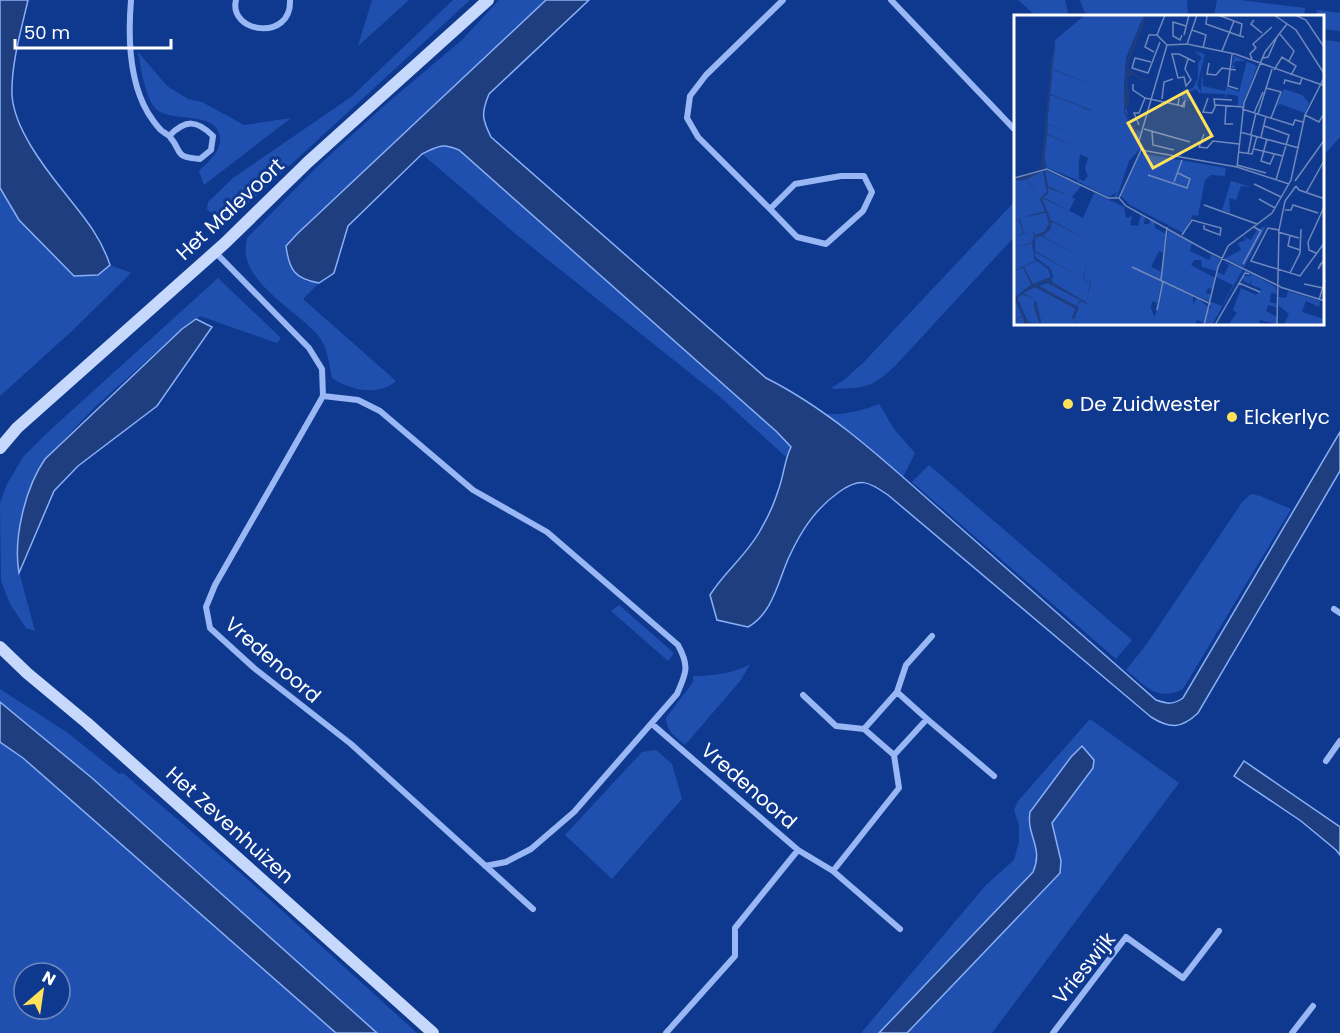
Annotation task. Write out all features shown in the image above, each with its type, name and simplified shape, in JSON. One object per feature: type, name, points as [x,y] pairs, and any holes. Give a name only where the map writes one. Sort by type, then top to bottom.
[{"type":"street","points":[[131,0],[131,51],[136,82],[147,111],[185,158],[200,159],[211,150],[213,136],[204,127],[188,123],[169,136]]},
{"type":"street","points":[[236,0],[235,5],[239,17],[250,26],[266,30],[280,23],[290,7],[290,0]]},
{"type":"street","name":"Het Malevoort","points":[[0,448],[17,428],[215,252],[309,162],[488,0]]},
{"type":"street","points":[[770,209],[795,184],[841,176],[864,176],[872,192],[863,211],[826,244],[797,237],[698,137],[687,118],[690,96],[706,75],[783,0]]},
{"type":"street","points":[[891,0],[1014,129]]},
{"type":"street","points":[[215,252],[309,348],[322,369],[323,396],[358,400],[380,411],[473,490],[547,532],[678,645],[685,658],[687,672],[677,694],[574,812],[531,849],[506,862],[485,866]]},
{"type":"street","name":"Vredenoord","points":[[323,396],[216,585],[207,607],[210,628],[262,675],[351,744],[533,909]]},
{"type":"street","points":[[1334,609],[1340,613]]},
{"type":"street","points":[[864,729],[897,692],[906,665],[932,636]]},
{"type":"street","name":"Het Zevenhuizen","points":[[0,647],[433,1033]]},
{"type":"street","points":[[897,692],[994,776]]},
{"type":"street","points":[[803,695],[836,726],[864,729],[894,755],[899,788],[833,871]]},
{"type":"street","points":[[894,755],[927,719]]},
{"type":"street","name":"Vredenoord","points":[[652,724],[798,850],[833,871],[900,928]]},
{"type":"street","points":[[1326,761],[1340,741]]},
{"type":"street","name":"Vredenoord","points":[[666,1033],[735,956],[735,928],[798,850]]},
{"type":"street","name":"Vrieswijk","points":[[1053,1033],[1126,937],[1183,978],[1219,931]]},
{"type":"street","points":[[1292,1033],[1313,1006]]},
{"type":"shaded area","points":[[0,0],[28,0],[13,71],[14,108],[31,146],[101,244],[110,265],[98,275],[74,276],[19,220],[0,188]]},
{"type":"shaded area","points":[[372,0],[409,0],[358,46]]},
{"type":"shaded area","points":[[453,0],[470,0],[228,222],[221,222],[207,209],[208,202],[233,178],[351,97]]},
{"type":"shaded area","points":[[499,0],[546,0],[286,246],[306,281],[319,283],[303,299],[396,381],[389,386],[373,390],[347,386],[332,378],[327,353],[318,336],[256,277],[246,256],[247,238],[318,166],[386,104],[462,40]]},
{"type":"shaded area","points":[[546,0],[589,0],[489,94],[484,116],[491,137],[766,378],[815,407],[883,459],[1156,700],[1170,703],[1183,698],[1340,432],[1340,471],[1198,713],[1186,722],[1175,726],[1164,724],[1151,717],[888,495],[864,483],[846,487],[823,506],[810,521],[798,538],[774,596],[756,621],[748,627],[717,620],[710,595],[750,546],[764,524],[782,480],[791,447],[777,432],[459,150],[440,146],[422,154],[348,226],[334,273],[319,283],[304,279],[295,272],[291,267],[286,246],[297,234]]},
{"type":"shaded area","points":[[1018,0],[1065,0],[1069,15],[1035,15]]},
{"type":"shaded area","points":[[1080,0],[1187,0],[1188,15],[1088,15]]},
{"type":"shaded area","points":[[1217,0],[1240,0],[1305,8],[1304,15],[1214,15]]},
{"type":"shaded area","points":[[1317,10],[1340,13],[1340,31],[1325,29],[1325,15],[1316,15]]},
{"type":"shaded area","points":[[1325,40],[1340,42],[1340,137],[1325,154]]},
{"type":"shaded area","points":[[138,52],[167,86],[188,99],[202,102],[244,125],[291,118],[204,185],[199,171],[214,156],[219,147],[220,137],[217,129],[211,123],[202,120],[171,115],[156,109],[146,90]]},
{"type":"shaded area","points":[[447,145],[459,150],[777,432],[791,447],[786,457],[719,396],[523,240],[422,154],[437,146]]},
{"type":"shaded area","points":[[0,188],[19,220],[98,275],[110,265],[131,273],[72,331],[0,396]]},
{"type":"shaded area","points":[[1014,202],[1014,237],[895,366],[868,385],[855,388],[831,388],[864,362]]},
{"type":"shaded area","points":[[218,278],[281,338],[277,343],[200,316],[182,329],[96,406],[45,459],[29,489],[18,568],[35,631],[26,628],[10,604],[1,581],[0,503],[7,484],[23,457],[47,433]]},
{"type":"shaded area","points":[[196,319],[212,327],[157,406],[78,466],[54,491],[19,573],[18,545],[22,514],[32,484],[45,459],[182,329]]},
{"type":"shaded area","points":[[879,404],[894,429],[915,453],[903,477],[826,414],[853,412]]},
{"type":"shaded area","points":[[929,465],[1132,640],[1116,659],[912,482]]},
{"type":"shaded area","points":[[1251,494],[1291,509],[1183,689],[1166,694],[1152,690],[1126,670],[1146,645],[1243,501]]},
{"type":"shaded area","points":[[619,605],[674,653],[668,661],[611,611]]},
{"type":"shaded area","points":[[750,664],[741,680],[685,745],[672,733],[666,723],[666,718],[693,682],[693,676],[722,674]]},
{"type":"shaded area","points":[[0,689],[68,733],[119,774],[123,773],[245,877],[417,1033],[377,1033],[41,735],[0,702]]},
{"type":"shaded area","points":[[0,702],[92,778],[377,1033],[336,1033],[23,758],[0,742]]},
{"type":"shaded area","points":[[1090,719],[1179,783],[992,1033],[907,1033],[1060,873],[1061,861],[1052,823],[1056,816],[1028,821],[1035,843],[1036,857],[1027,879],[879,1033],[861,1033],[986,885],[1014,860],[1019,842],[1019,825],[1014,810],[1018,801]]},
{"type":"shaded area","points":[[0,742],[23,758],[336,1033],[0,1033]]},
{"type":"shaded area","points":[[1082,746],[1094,760],[1093,768],[1052,823],[1061,861],[1060,873],[907,1033],[879,1033],[1033,872],[1037,855],[1030,828],[1030,812],[1071,757]]},
{"type":"shaded area","points":[[656,750],[672,764],[682,799],[612,879],[565,835],[642,752]]},
{"type":"shaded area","points":[[1244,761],[1340,827],[1340,855],[1301,821],[1234,776]]},
{"type":"place","name":"De Zuidwester","points":[[1068,404]]},
{"type":"place","name":"Elckerlyc","points":[[1232,417]]}]
